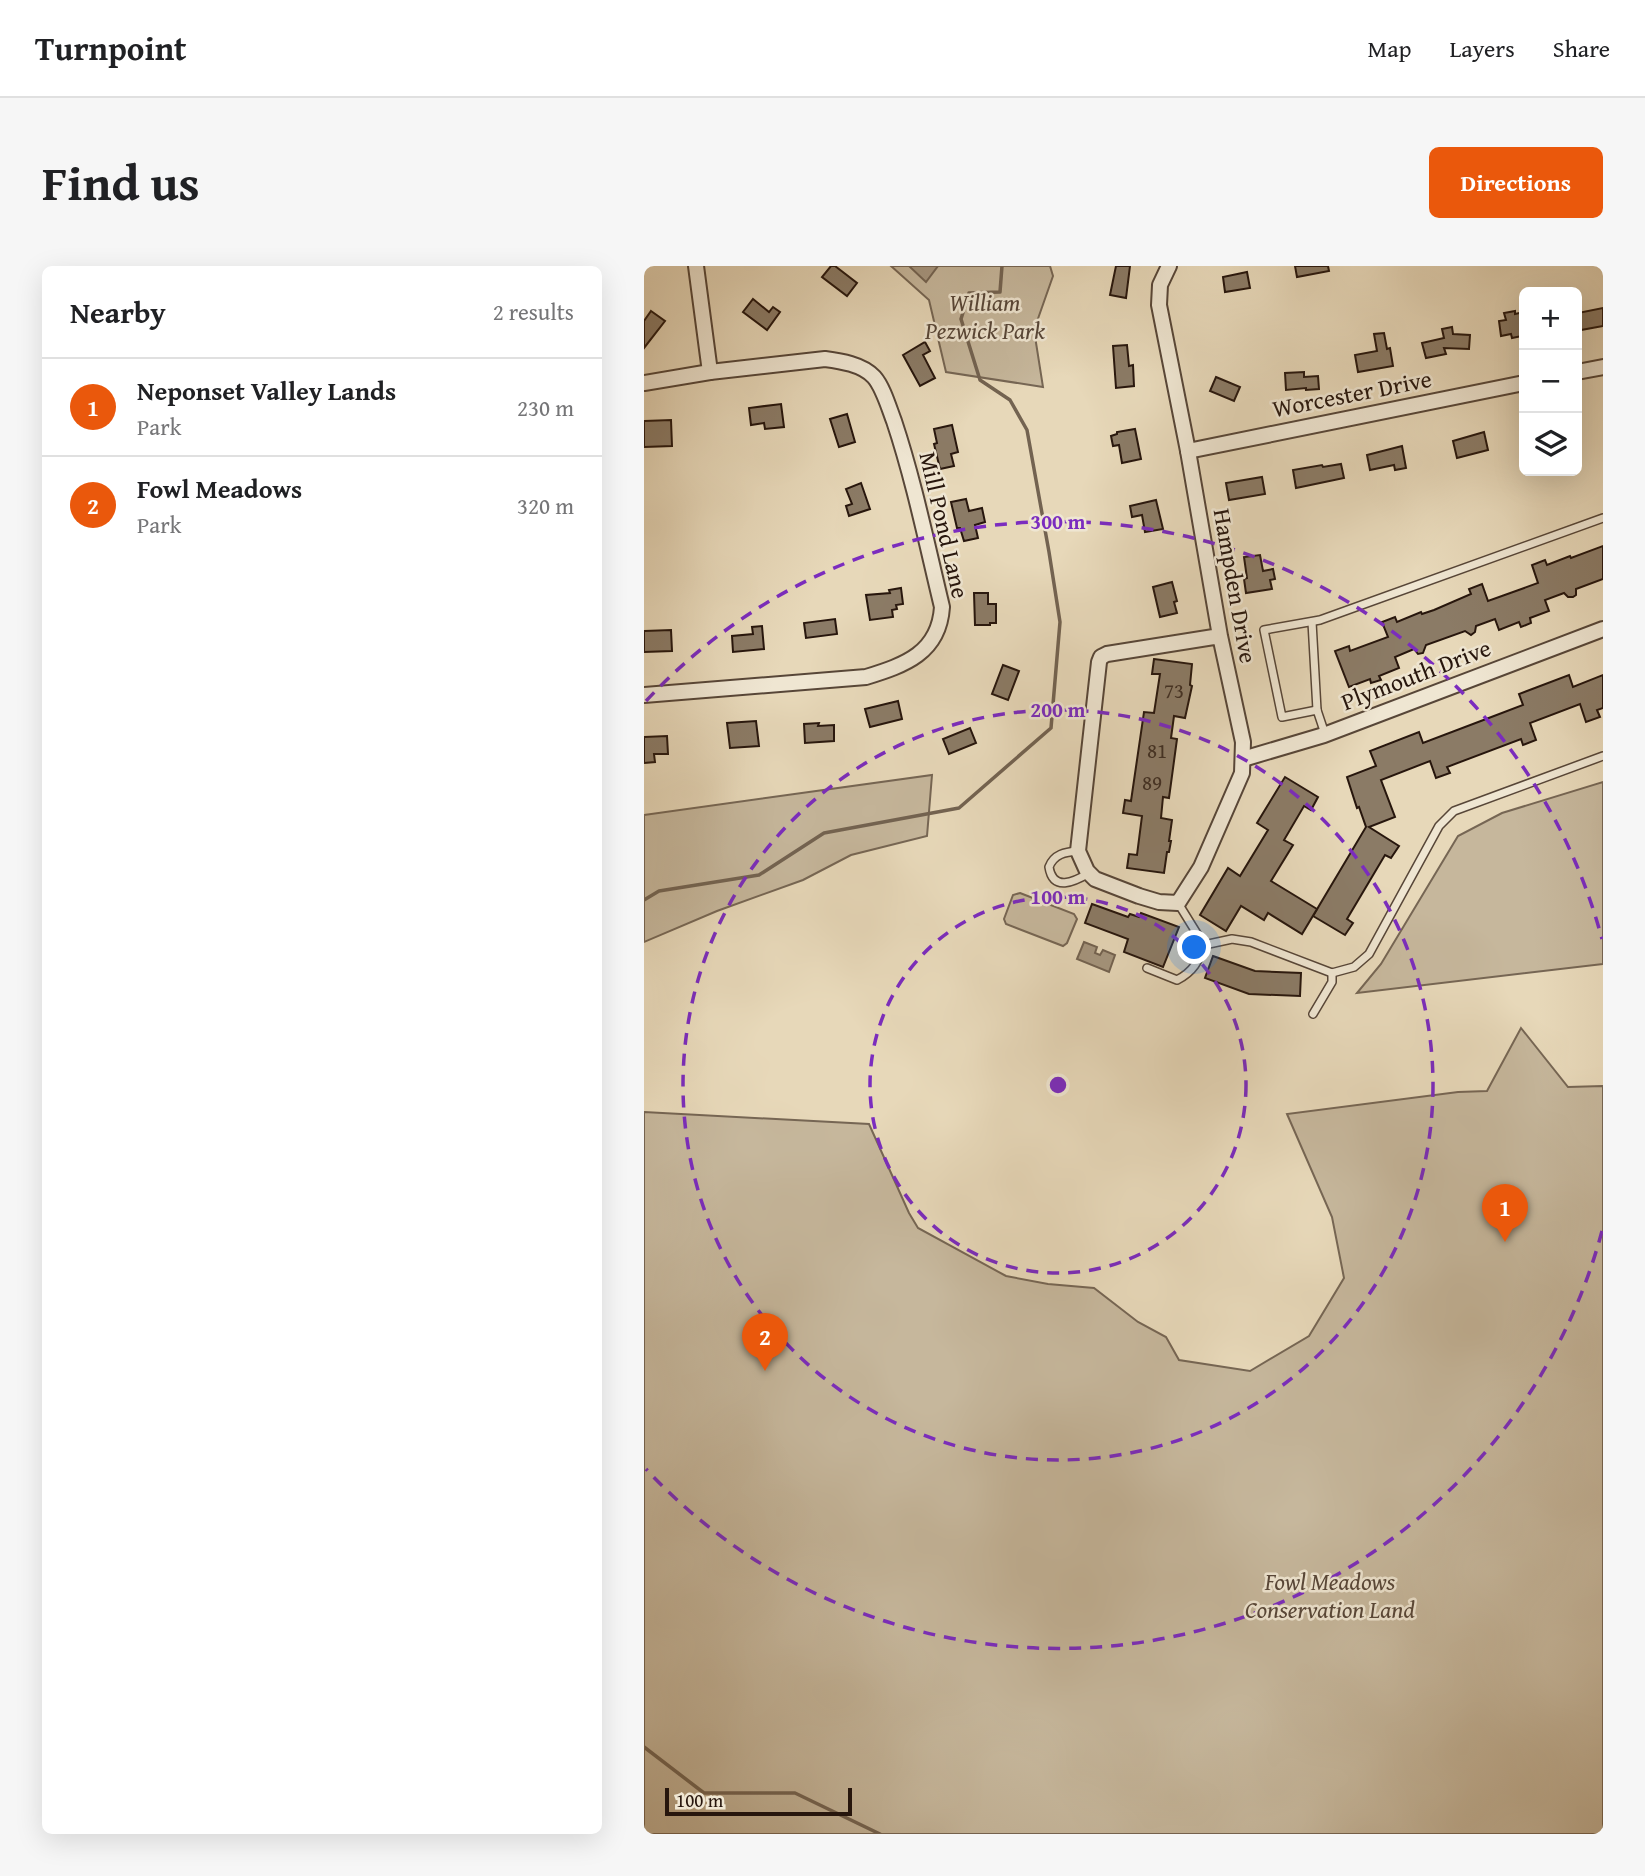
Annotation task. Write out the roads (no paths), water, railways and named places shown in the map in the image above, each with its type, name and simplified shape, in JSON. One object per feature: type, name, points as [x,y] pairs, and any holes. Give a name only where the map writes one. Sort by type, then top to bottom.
[{"type":"street","points":[[696,266],[710,372]]},
{"type":"street","name":"Hampden Drive","points":[[1169,266],[1160,285],[1158,305],[1188,450],[1220,636],[1243,741],[1242,773],[1201,867],[1178,903]]},
{"type":"street","name":"Mill Pond Lane","points":[[644,383],[710,372],[824,359],[857,366],[874,376],[887,402],[901,443],[943,607],[941,621],[933,638],[921,653],[901,666],[866,677],[644,695]]},
{"type":"street","points":[[1582,371],[1603,367]]},
{"type":"street","name":"Worcester Drive","points":[[1188,450],[1519,384]]},
{"type":"street","name":"Plymouth Drive","points":[[1243,759],[1325,734],[1603,629]]},
{"type":"street","points":[[1178,903],[1139,897],[1095,879],[1078,851],[1098,662],[1107,654],[1220,636]]},
{"type":"lane","points":[[1317,710],[1282,717],[1264,630],[1312,622],[1603,518]]},
{"type":"lane","points":[[1312,622],[1317,710],[1325,734]]},
{"type":"lane","points":[[1204,944],[1233,939],[1251,942],[1332,973],[1354,967],[1369,954],[1439,826],[1454,811],[1603,756]]},
{"type":"lane","points":[[1078,851],[1056,856],[1049,867],[1051,876],[1060,883],[1065,883],[1089,873]]},
{"type":"lane","points":[[1147,968],[1177,980],[1188,975],[1199,960],[1204,944],[1178,903]]},
{"type":"lane","points":[[1313,1014],[1332,982],[1332,973]]},
{"type":"waterway","points":[[644,900],[659,891],[759,875],[824,833],[959,808],[1051,728],[1060,622],[1027,430],[1010,400],[980,380],[961,319],[969,293],[1000,292],[1002,266]]},
{"type":"waterway","points":[[644,1747],[704,1793],[795,1793],[880,1834]]},
{"type":"place","name":"Neponset Valley Lands","points":[[1505,1242]]},
{"type":"place","name":"Fowl Meadows","points":[[765,1371]]},
{"type":"park label","name":"William Pezwick Park","points":[[985,317]]},
{"type":"park label","name":"Fowl Meadows Conservation Land","points":[[1330,1596]]}]
